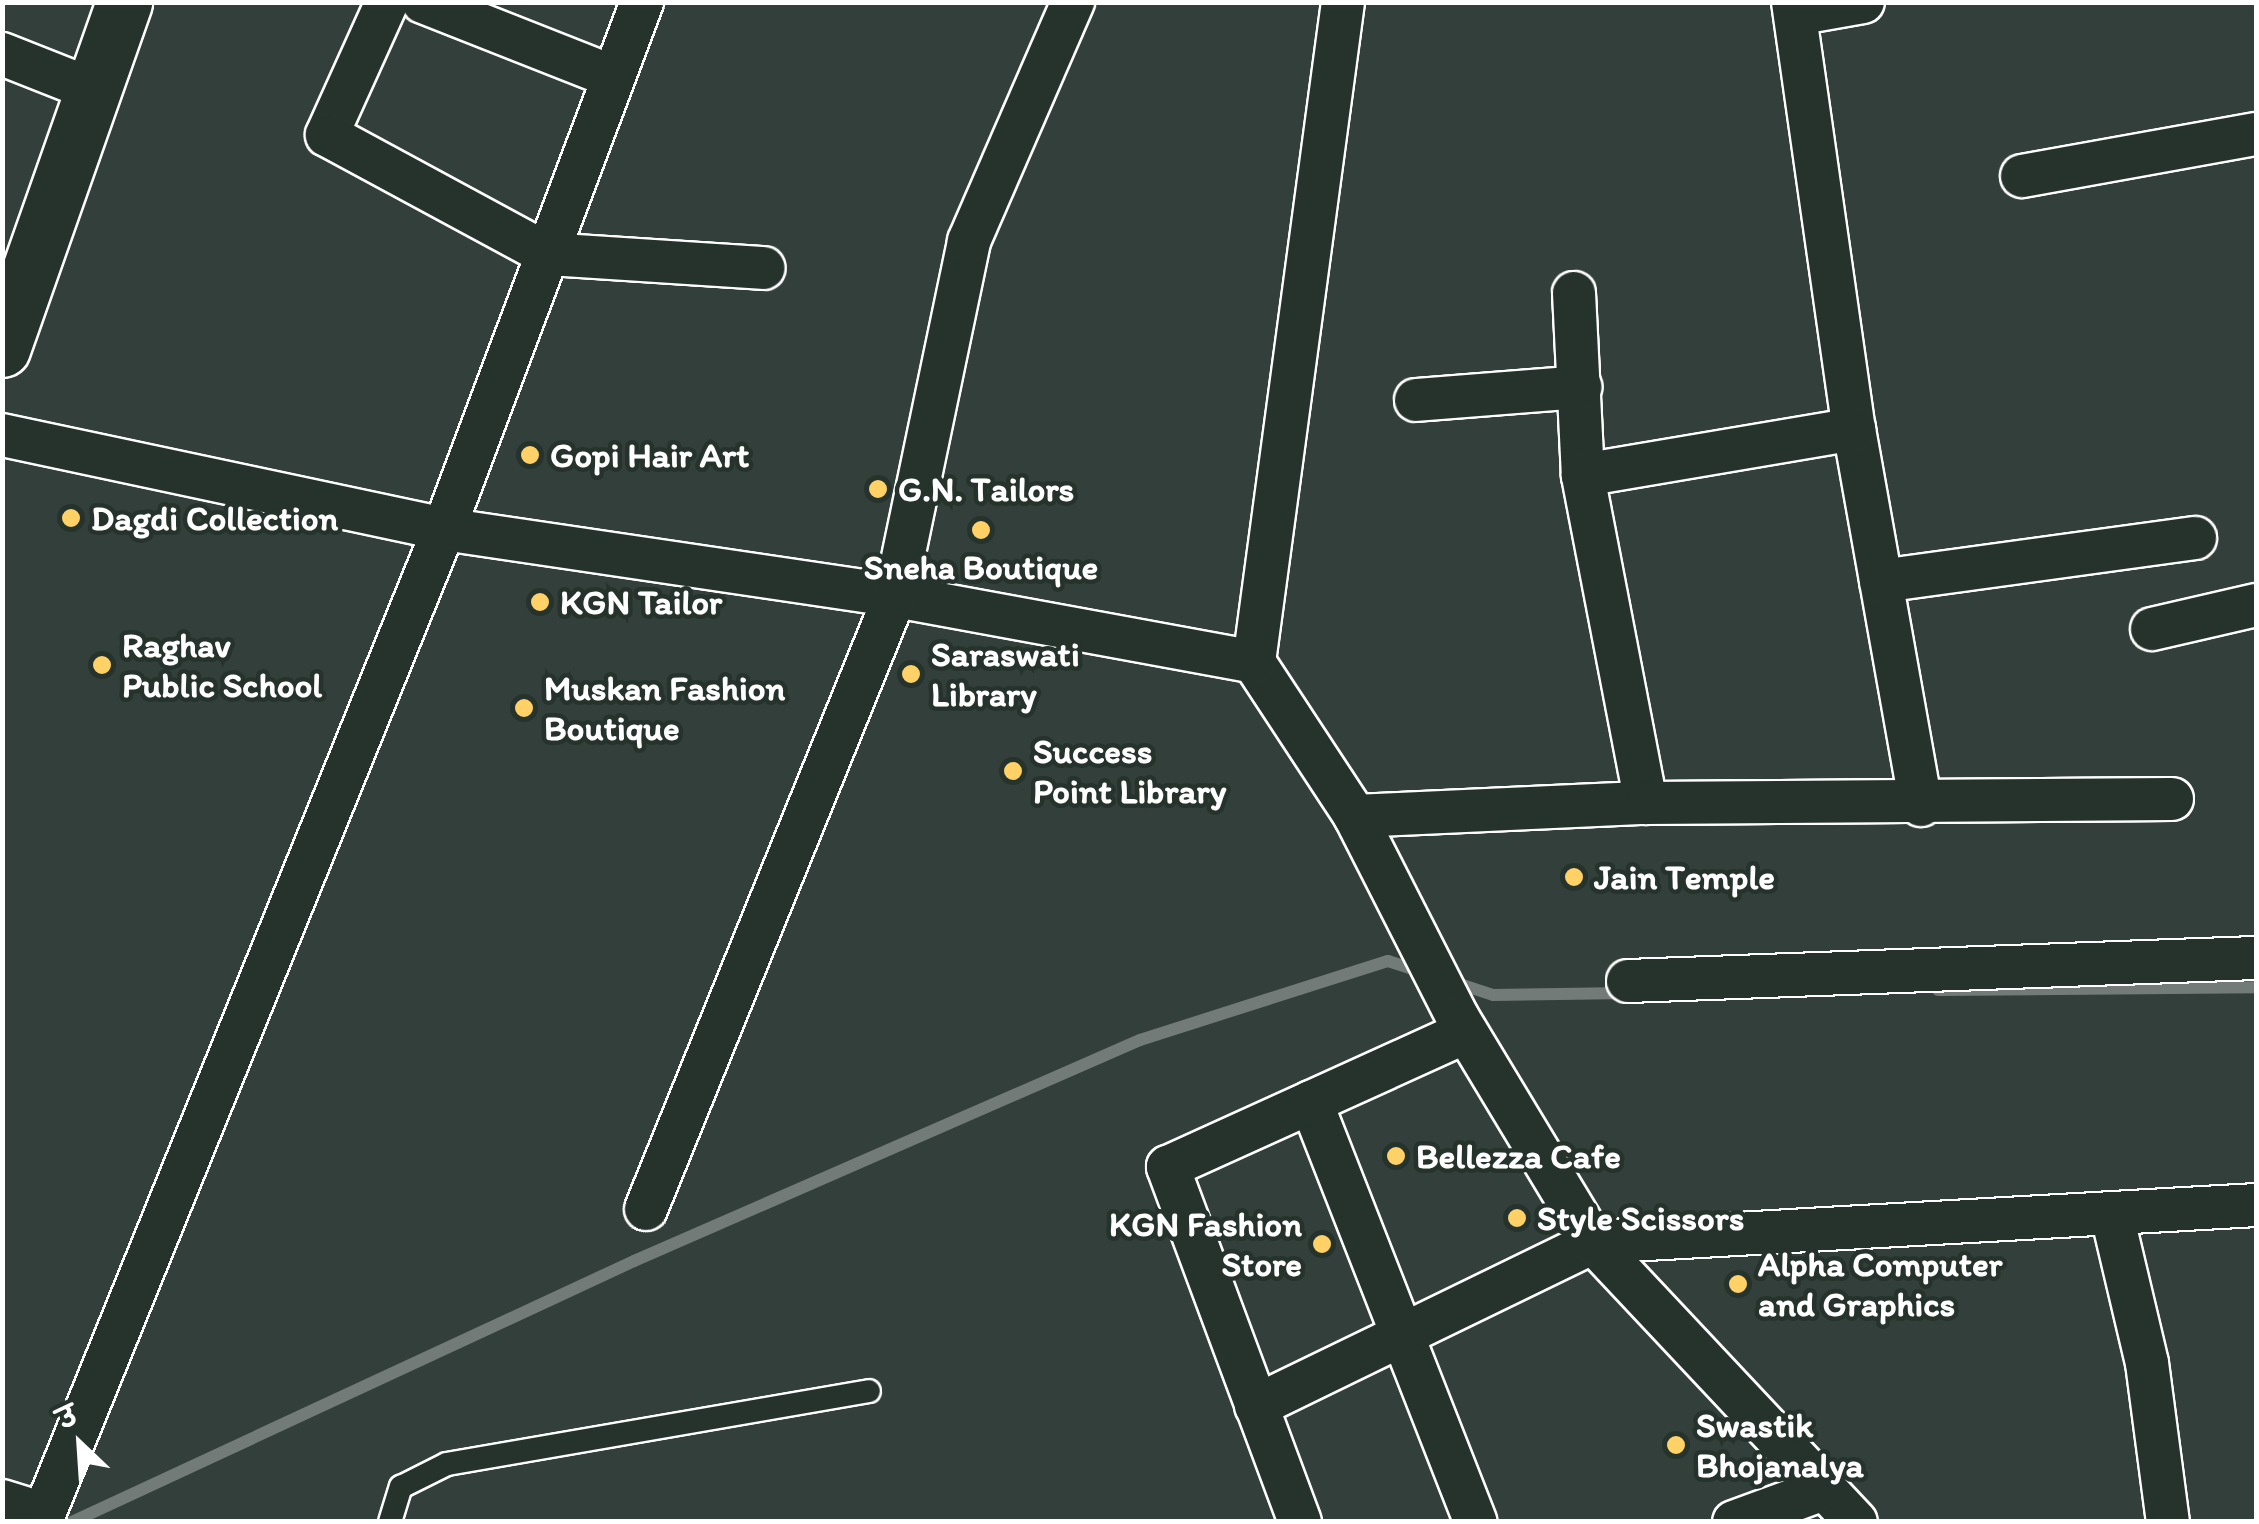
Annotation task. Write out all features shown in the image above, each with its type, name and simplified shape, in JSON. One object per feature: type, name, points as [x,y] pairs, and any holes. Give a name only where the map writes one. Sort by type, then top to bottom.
[{"type":"main road","points":[[2,349],[124,2]]},
{"type":"street","points":[[387,2],[326,135],[547,254],[764,268]]},
{"type":"street","points":[[423,2],[612,78]]},
{"type":"street","points":[[2,1501],[44,1514],[444,529],[642,2]]},
{"type":"street","points":[[646,1209],[895,596],[969,241],[1073,2]]},
{"type":"street","points":[[1343,2],[1254,662],[1355,816],[1462,1025],[1593,1242],[1821,1490],[1856,1522]]},
{"type":"street","points":[[1863,2],[1794,8],[1854,429],[1921,805]]},
{"type":"street","points":[[6,67],[93,90]]},
{"type":"street","points":[[2022,176],[2256,134]]},
{"type":"street","points":[[1574,293],[1583,474],[1646,803]]},
{"type":"street","points":[[1416,400],[1580,387]]},
{"type":"street","points":[[1583,474],[1854,429]]},
{"type":"street","points":[[2,435],[444,529],[895,596],[1254,662]]},
{"type":"street","points":[[1881,581],[2195,538]]},
{"type":"street","points":[[2152,629],[2256,605]]},
{"type":"street","points":[[1355,816],[1646,803],[1921,805],[2172,798]]},
{"type":"street","points":[[1628,981],[2256,958]]},
{"type":"street","points":[[1300,1522],[1168,1167],[1311,1102],[1462,1025]]},
{"type":"street","points":[[1311,1102],[1476,1522]]},
{"type":"street","points":[[1256,1406],[1593,1242],[2256,1205]]},
{"type":"street","points":[[2112,1215],[2147,1363],[2168,1522]]},
{"type":"street","points":[[1734,1522],[1821,1490]]},
{"type":"lane","points":[[390,1522],[401,1487],[448,1464],[869,1391]]},
{"type":"waterway","points":[[72,1522],[634,1261],[1140,1040],[1388,961],[1422,972]]},
{"type":"waterway","points":[[1450,981],[1493,995],[1628,993]]},
{"type":"waterway","points":[[1938,990],[2256,987]]},
{"type":"place","name":"Gopi Hair Art","points":[[530,455]]},
{"type":"place","name":"G.N. Tailors","points":[[878,489]]},
{"type":"place","name":"Dagdi Collection","points":[[71,518]]},
{"type":"place","name":"Sneha Boutique","points":[[981,530]]},
{"type":"place","name":"KGN Tailor","points":[[540,602]]},
{"type":"place","name":"Raghav Public School","points":[[102,665]]},
{"type":"place","name":"Saraswati Library","points":[[911,674]]},
{"type":"place","name":"Muskan Fashion Boutique","points":[[524,708]]},
{"type":"place","name":"Success Point Library","points":[[1013,771]]},
{"type":"place","name":"Jain Temple","points":[[1574,877]]},
{"type":"place","name":"Bellezza Cafe","points":[[1396,1156]]},
{"type":"place","name":"Style Scissors","points":[[1517,1218]]},
{"type":"place","name":"KGN Fashion Store","points":[[1322,1244]]},
{"type":"place","name":"Alpha Computer and Graphics","points":[[1738,1284]]},
{"type":"place","name":"Swastik Bhojanalya","points":[[1676,1445]]}]
